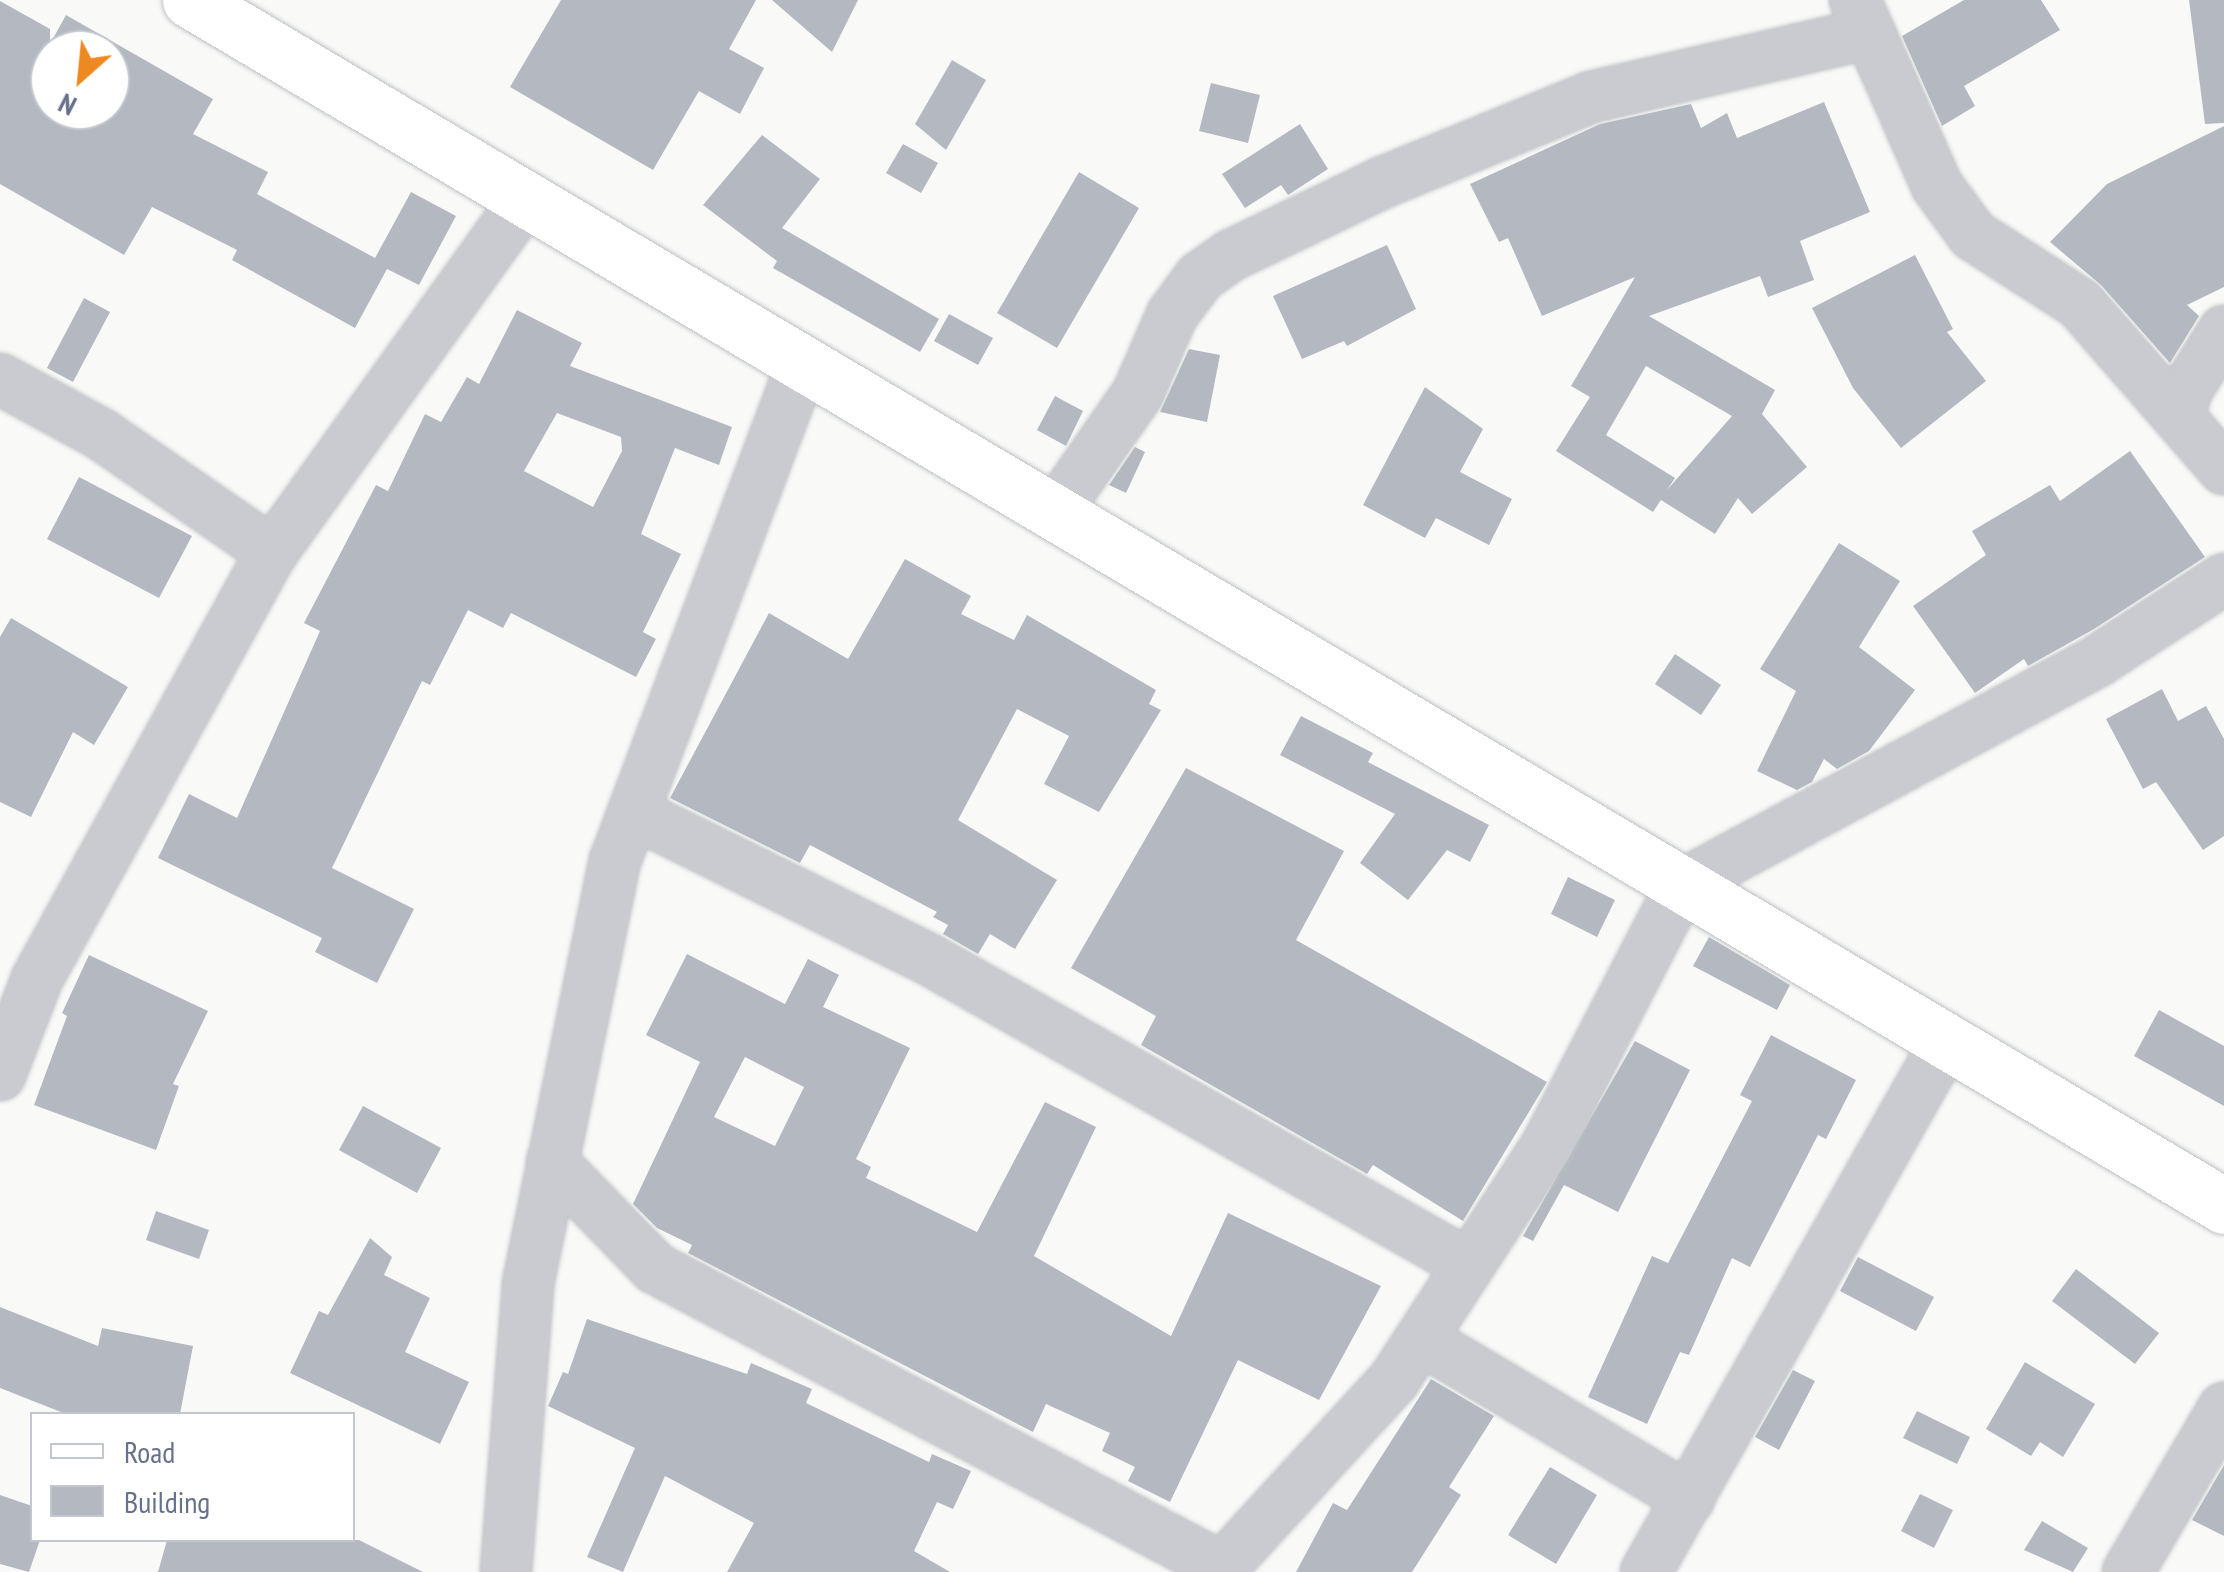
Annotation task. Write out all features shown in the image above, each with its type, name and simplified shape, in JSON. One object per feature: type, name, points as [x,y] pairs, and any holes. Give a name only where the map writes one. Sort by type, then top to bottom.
[{"type":"main road","points":[[190,0],[2224,1206]]},
{"type":"street","points":[[1053,515],[1138,393],[1172,315],[1200,278],[1232,255],[1384,182],[1591,98],[1861,17],[1937,186],[1973,235],[2080,304],[2224,469]]},
{"type":"street","points":[[0,1075],[37,979],[272,552],[526,200]]},
{"type":"street","points":[[2179,416],[2186,391],[2224,331]]},
{"type":"street","points":[[506,1572],[528,1284],[552,1162],[572,1096],[615,862],[692,645],[802,365]]},
{"type":"street","points":[[0,379],[101,434],[272,552]]},
{"type":"street","points":[[552,1162],[655,1268],[1218,1569],[1394,1380],[1546,1147],[1682,885],[2099,660],[2224,580]]},
{"type":"street","points":[[634,813],[930,960],[1469,1265]]},
{"type":"street","points":[[1646,1572],[1947,1040]]},
{"type":"street","points":[[1420,1339],[1690,1500]]},
{"type":"street","points":[[2128,1572],[2224,1408]]},
{"type":"building","points":[[561,0],[756,0],[729,49],[764,68],[740,114],[699,91],[653,170],[510,87]]},
{"type":"building","points":[[772,0],[858,0],[832,52]]},
{"type":"building","points":[[1964,0],[2041,0],[2060,30],[1964,86],[1975,106],[1942,126],[1902,36]]},
{"type":"building","points":[[2189,0],[2224,0],[2224,123],[2205,124]]},
{"type":"building","points":[[0,1],[50,29],[30,30],[30,130],[130,130],[130,52],[213,99],[193,134],[268,172],[257,194],[375,258],[411,192],[456,216],[419,285],[387,269],[355,328],[232,260],[237,250],[152,207],[124,255],[0,184]]},
{"type":"building","points":[[66,15],[92,30],[58,30]]},
{"type":"building","points":[[952,60],[986,80],[946,150],[915,124]]},
{"type":"building","points":[[1211,83],[1260,95],[1248,143],[1199,131]]},
{"type":"building","points":[[1824,102],[1870,212],[1800,241],[1814,280],[1768,297],[1760,276],[1649,316],[1775,390],[1762,414],[1807,467],[1752,514],[1738,498],[1715,534],[1661,500],[1653,512],[1556,451],[1590,397],[1571,386],[1635,277],[1542,316],[1508,238],[1499,242],[1470,184],[1600,124],[1691,104],[1701,128],[1727,113],[1737,138]],"holes":[[[1646,366],[1732,416],[1667,490],[1675,478],[1606,435]]]},
{"type":"building","points":[[1300,124],[1328,169],[1288,195],[1281,185],[1245,208],[1222,174]]},
{"type":"building","points":[[2224,126],[2224,287],[2187,305],[2199,316],[2170,363],[2101,285],[2050,242],[2107,184]]},
{"type":"building","points":[[762,135],[820,179],[782,228],[939,319],[920,352],[773,268],[777,261],[703,205]]},
{"type":"building","points":[[903,144],[938,163],[921,193],[886,173]]},
{"type":"building","points":[[1079,172],[1139,208],[1057,348],[997,313]]},
{"type":"building","points":[[1387,245],[1416,309],[1347,346],[1344,341],[1302,359],[1273,296]]},
{"type":"building","points":[[1915,255],[1953,329],[1947,332],[1986,381],[1901,448],[1853,388],[1812,308]]},
{"type":"building","points":[[84,298],[110,312],[73,382],[47,368]]},
{"type":"building","points":[[517,310],[582,343],[570,366],[732,427],[719,465],[675,448],[641,534],[681,554],[643,632],[656,639],[636,677],[511,613],[503,628],[468,610],[430,685],[422,681],[332,868],[414,909],[377,983],[315,952],[322,938],[158,858],[189,794],[237,818],[320,631],[304,623],[376,485],[388,491],[425,414],[441,422],[467,377],[479,384]],"holes":[[[557,413],[621,437],[622,451],[593,507],[524,471]]]},
{"type":"building","points":[[949,314],[993,338],[978,365],[934,341]]},
{"type":"building","points":[[1189,349],[1220,355],[1207,422],[1160,412]]},
{"type":"building","points":[[1425,387],[1483,429],[1460,472],[1512,499],[1489,545],[1436,518],[1425,538],[1363,505]]},
{"type":"building","points":[[1055,396],[1083,411],[1066,446],[1037,430]]},
{"type":"building","points":[[1135,447],[1145,452],[1126,493],[1109,485]]},
{"type":"building","points":[[2130,451],[2205,557],[2094,629],[2028,666],[2024,659],[1975,693],[1913,606],[1986,555],[1972,531],[2050,485],[2060,501]]},
{"type":"building","points":[[79,477],[192,536],[159,598],[47,539]]},
{"type":"building","points":[[1839,543],[1900,581],[1859,647],[1915,690],[1869,751],[1837,769],[1824,759],[1812,782],[1797,790],[1757,771],[1796,691],[1760,669]]},
{"type":"building","points":[[905,559],[971,596],[961,614],[1014,640],[1027,615],[1156,690],[1149,704],[1161,710],[1099,812],[1044,784],[1069,736],[1017,709],[958,820],[1057,880],[1015,949],[990,934],[978,954],[943,934],[948,925],[933,917],[937,912],[810,845],[800,863],[670,798],[769,613],[848,659]]},
{"type":"building","points":[[11,618],[128,687],[94,745],[73,732],[31,817],[0,802],[0,637]]},
{"type":"building","points":[[1675,654],[1721,685],[1701,715],[1655,684]]},
{"type":"building","points":[[2162,689],[2178,721],[2206,706],[2224,739],[2224,836],[2203,850],[2156,782],[2143,789],[2106,719]]},
{"type":"building","points":[[1301,716],[1373,753],[1368,762],[1489,825],[1470,862],[1447,850],[1408,900],[1360,863],[1395,814],[1280,755]]},
{"type":"building","points":[[1186,768],[1344,851],[1296,940],[1547,1082],[1463,1221],[1373,1165],[1367,1174],[1141,1045],[1156,1016],[1071,968]]},
{"type":"building","points":[[1568,877],[1615,900],[1597,937],[1551,914]]},
{"type":"building","points":[[1709,937],[1790,985],[1777,1010],[1693,966]]},
{"type":"building","points":[[687,954],[785,1004],[808,959],[839,975],[823,1007],[910,1048],[856,1159],[871,1167],[866,1178],[977,1232],[1045,1102],[1096,1127],[1034,1256],[1171,1336],[1228,1213],[1381,1286],[1319,1400],[1238,1360],[1170,1502],[1128,1481],[1135,1467],[1102,1451],[1110,1433],[1046,1404],[1033,1432],[688,1253],[692,1245],[657,1228],[633,1204],[700,1062],[646,1035]],"holes":[[[745,1057],[804,1087],[775,1146],[714,1117]]]},
{"type":"building","points":[[89,955],[208,1011],[173,1084],[179,1086],[156,1150],[34,1105],[67,1016],[62,1013]]},
{"type":"building","points":[[2159,1010],[2224,1046],[2224,1106],[2134,1056]]},
{"type":"building","points":[[1771,1035],[1856,1080],[1826,1139],[1818,1135],[1750,1267],[1732,1258],[1689,1355],[1680,1352],[1647,1424],[1588,1397],[1652,1256],[1668,1263],[1752,1101],[1740,1095]]},
{"type":"building","points":[[1635,1041],[1690,1070],[1618,1212],[1564,1185],[1533,1241],[1523,1236]]},
{"type":"building","points":[[363,1106],[441,1148],[417,1193],[339,1150]]},
{"type":"building","points":[[156,1211],[209,1230],[199,1259],[146,1240]]},
{"type":"building","points":[[370,1238],[392,1257],[384,1275],[430,1298],[405,1352],[469,1382],[440,1444],[290,1373],[319,1311],[328,1315]]},
{"type":"building","points":[[1858,1257],[1934,1297],[1916,1331],[1840,1291]]},
{"type":"building","points":[[2076,1269],[2159,1333],[2135,1364],[2052,1301]]},
{"type":"building","points":[[0,1307],[98,1346],[102,1328],[193,1346],[180,1412],[61,1412],[0,1388]]},
{"type":"building","points":[[587,1319],[747,1374],[751,1363],[812,1389],[806,1403],[929,1462],[932,1454],[971,1471],[953,1509],[937,1502],[914,1551],[950,1572],[727,1572],[754,1523],[665,1476],[623,1572],[587,1557],[635,1448],[548,1406],[563,1372],[568,1374]]},
{"type":"building","points":[[2025,1362],[2095,1404],[2063,1457],[2040,1442],[2031,1456],[1986,1429]]},
{"type":"building","points":[[1793,1370],[1815,1381],[1779,1450],[1755,1437]]},
{"type":"building","points":[[1431,1379],[1494,1416],[1449,1487],[1461,1495],[1412,1572],[1296,1572],[1333,1503],[1347,1510]]},
{"type":"building","points":[[1917,1411],[1970,1437],[1957,1464],[1903,1438]]},
{"type":"building","points":[[2224,1465],[2224,1536],[2192,1520]]},
{"type":"building","points":[[1550,1467],[1597,1495],[1556,1564],[1508,1535]]},
{"type":"building","points":[[1920,1494],[1953,1510],[1934,1548],[1901,1531]]},
{"type":"building","points":[[0,1495],[30,1505],[30,1542],[39,1542],[29,1572],[0,1564]]},
{"type":"building","points":[[2042,1521],[2088,1548],[2073,1572],[2024,1550]]},
{"type":"building","points":[[359,1540],[423,1572],[158,1572],[166,1542]]}]
